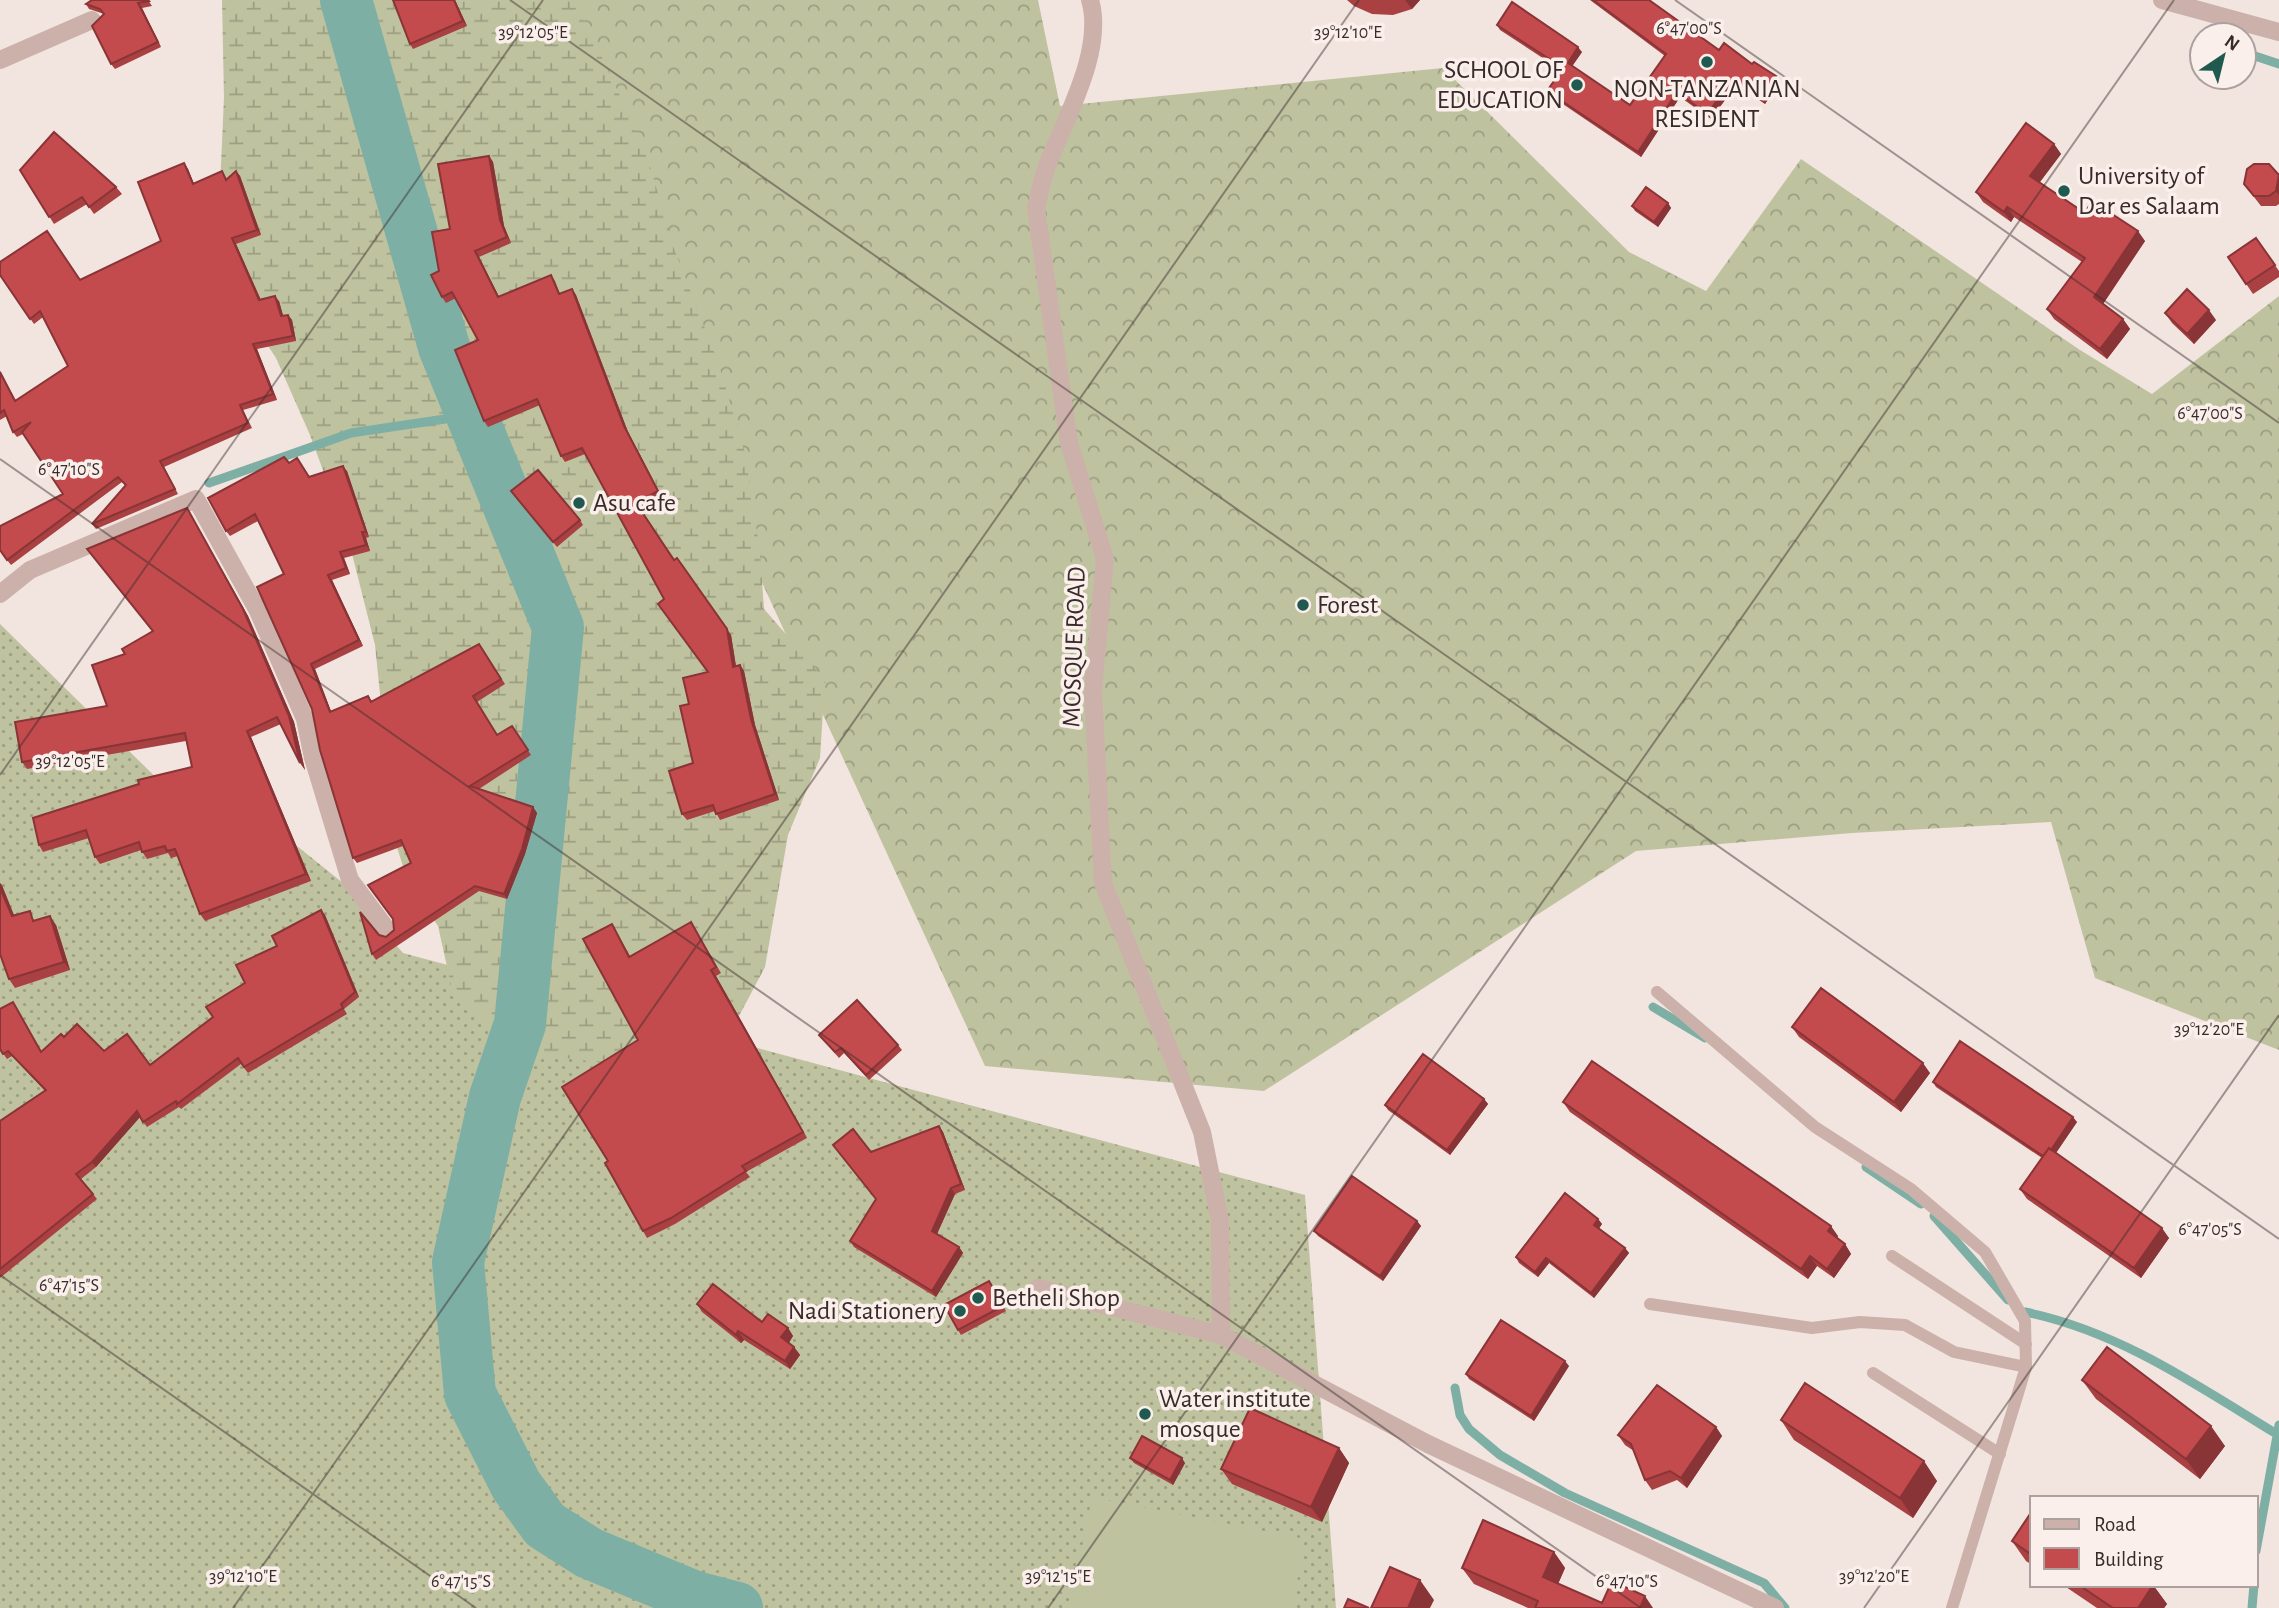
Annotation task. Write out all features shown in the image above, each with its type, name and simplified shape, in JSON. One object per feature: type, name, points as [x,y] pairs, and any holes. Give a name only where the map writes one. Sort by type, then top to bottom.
[{"type":"street","name":"MOSQUE ROAD","points":[[1090,0],[1094,15],[1091,54],[1045,171],[1036,208],[1069,443],[1105,559],[1093,690],[1102,883],[1202,1132],[1220,1221],[1222,1335]]},
{"type":"street","points":[[2162,0],[2279,32]]},
{"type":"street","points":[[0,60],[92,20]]},
{"type":"street","points":[[0,594],[30,570],[196,499],[258,611],[305,719],[316,770],[350,880],[388,931]]},
{"type":"street","points":[[1038,1288],[1222,1335],[1418,1439],[1767,1605]]},
{"type":"lane","points":[[1657,992],[1815,1127],[1911,1189],[1984,1252],[2025,1321],[2026,1367],[1952,1608]]},
{"type":"lane","points":[[1892,1256],[2025,1344]]},
{"type":"lane","points":[[1650,1304],[1812,1328],[1860,1322],[1905,1325],[1954,1352],[2026,1367]]},
{"type":"lane","points":[[1873,1373],[2000,1454]]},
{"type":"green space","points":[[222,0],[575,0],[645,149],[673,246],[718,362],[745,453],[760,552],[764,609],[825,679],[820,758],[788,835],[765,967],[731,1031],[624,1066],[531,1053],[454,998],[438,926],[408,882],[395,841],[375,645],[348,538],[310,435],[276,358],[235,296],[219,210],[224,97]]},
{"type":"green space","points":[[489,0],[1038,0],[1060,106],[1443,68],[1629,252],[1706,291],[1801,159],[2080,350],[2152,394],[2279,296],[2279,1050],[2095,978],[2051,822],[1852,833],[1636,851],[1264,1091],[985,1066],[670,383]]},
{"type":"green space","points":[[0,624],[192,813],[292,842],[343,883],[403,953],[1305,1195],[1336,1608],[0,1608]]},
{"type":"green space","points":[[1092,1497],[1305,1539],[1292,1608],[1070,1608]]},
{"type":"building","points":[[92,0],[148,0],[138,3],[158,42],[111,64],[92,26],[104,14],[100,9],[86,4]]},
{"type":"building","points":[[393,0],[454,0],[463,21],[410,44]]},
{"type":"building","points":[[1593,0],[1649,0],[1719,50],[1724,43],[1752,64],[1754,62],[1776,76],[1761,99],[1732,80],[1707,114],[1677,92],[1638,152],[1547,91],[1563,68],[1497,25],[1512,2],[1578,47],[1568,63],[1630,105],[1666,54]]},
{"type":"building","points":[[2026,123],[2054,144],[2030,176],[2085,213],[2092,201],[2138,231],[2094,297],[2123,319],[2100,349],[2047,309],[2085,258],[2007,207],[2004,212],[1976,192]]},
{"type":"building","points":[[54,132],[116,187],[89,207],[82,197],[49,217],[20,170]]},
{"type":"building","points":[[489,156],[500,220],[507,237],[475,251],[498,297],[551,275],[559,294],[572,289],[624,426],[658,491],[636,503],[674,560],[677,558],[727,629],[733,667],[740,665],[751,719],[775,794],[716,814],[713,805],[682,814],[669,771],[693,763],[680,706],[689,704],[683,678],[708,672],[658,604],[664,599],[582,448],[561,456],[537,399],[484,421],[455,350],[478,340],[452,292],[442,297],[431,275],[439,271],[432,232],[450,229],[438,164]]},
{"type":"building","points":[[184,163],[193,184],[222,171],[226,180],[236,171],[257,230],[232,238],[259,300],[275,296],[281,316],[288,315],[293,336],[253,344],[273,394],[240,405],[248,423],[160,461],[175,489],[92,524],[126,485],[118,477],[7,560],[0,550],[0,526],[63,494],[22,432],[31,422],[13,432],[4,410],[0,413],[0,372],[15,401],[68,366],[40,311],[30,319],[0,275],[0,262],[47,231],[80,280],[161,241],[138,182]]},
{"type":"building","points":[[2254,164],[2269,164],[2279,175],[2276,191],[2269,196],[2254,196],[2244,184],[2247,169]]},
{"type":"building","points":[[1646,187],[1668,203],[1654,222],[1632,206]]},
{"type":"building","points":[[2256,238],[2275,265],[2246,284],[2228,257]]},
{"type":"building","points":[[2187,289],[2209,310],[2187,334],[2165,313]]},
{"type":"building","points":[[284,457],[289,463],[297,458],[309,477],[343,466],[366,532],[362,532],[366,545],[340,552],[346,568],[328,575],[359,640],[311,664],[330,712],[368,696],[371,702],[479,644],[501,679],[473,696],[497,735],[512,726],[528,750],[470,786],[533,807],[522,849],[504,894],[475,886],[372,954],[360,912],[379,935],[386,937],[394,930],[393,919],[368,885],[411,863],[401,840],[353,858],[320,750],[312,709],[257,587],[284,574],[255,514],[226,531],[208,498]]},
{"type":"building","points":[[538,470],[580,520],[553,542],[511,491]]},
{"type":"building","points":[[187,508],[243,609],[289,716],[300,763],[277,717],[247,731],[306,874],[200,914],[175,849],[167,851],[165,846],[142,852],[139,842],[95,857],[86,830],[39,845],[33,818],[139,784],[138,780],[192,767],[185,733],[22,762],[15,722],[107,706],[92,665],[125,654],[122,649],[153,631],[87,549]]},
{"type":"building","points":[[0,888],[12,916],[30,911],[33,921],[50,916],[64,962],[9,979],[0,954]]},
{"type":"building","points":[[321,910],[355,992],[341,1004],[343,1008],[244,1067],[238,1058],[177,1104],[176,1101],[143,1122],[137,1111],[92,1162],[76,1174],[93,1194],[0,1269],[0,1121],[46,1090],[8,1051],[3,1054],[0,1049],[0,1009],[13,1002],[41,1052],[61,1034],[64,1037],[77,1024],[104,1051],[127,1034],[150,1065],[213,1017],[206,1007],[245,983],[236,965],[277,946],[272,936]]},
{"type":"building","points":[[691,922],[716,967],[711,970],[803,1132],[742,1166],[746,1171],[671,1218],[643,1231],[605,1163],[608,1161],[562,1087],[638,1040],[583,939],[612,924],[629,957]]},
{"type":"building","points":[[1821,988],[1923,1063],[1894,1102],[1792,1027]]},
{"type":"building","points":[[857,1000],[898,1045],[866,1075],[841,1048],[835,1052],[819,1035]]},
{"type":"building","points":[[1960,1041],[2073,1117],[2051,1150],[2049,1148],[2043,1156],[1933,1082]]},
{"type":"building","points":[[1423,1054],[1484,1099],[1447,1150],[1385,1105]]},
{"type":"building","points":[[1592,1061],[1831,1226],[1828,1231],[1845,1244],[1827,1269],[1810,1256],[1801,1269],[1563,1102]]},
{"type":"building","points":[[939,1126],[961,1184],[951,1188],[932,1231],[959,1247],[932,1291],[850,1241],[876,1199],[833,1145],[853,1129],[871,1152]]},
{"type":"building","points":[[2049,1148],[2162,1228],[2134,1268],[2020,1189]]},
{"type":"building","points":[[1352,1176],[1417,1221],[1380,1276],[1314,1231]]},
{"type":"building","points":[[1565,1193],[1598,1219],[1594,1225],[1625,1248],[1591,1293],[1546,1258],[1535,1272],[1516,1257]]},
{"type":"building","points":[[989,1281],[1003,1306],[958,1330],[944,1305]]},
{"type":"building","points":[[713,1284],[762,1322],[768,1314],[788,1328],[781,1337],[794,1347],[785,1361],[738,1331],[736,1335],[697,1304]]},
{"type":"building","points":[[1501,1320],[1565,1361],[1531,1416],[1466,1374]]},
{"type":"building","points":[[2107,1347],[2211,1426],[2186,1459],[2082,1380]]},
{"type":"building","points":[[1805,1383],[1924,1461],[1900,1498],[1781,1420]]},
{"type":"building","points":[[1657,1385],[1716,1427],[1681,1478],[1670,1471],[1645,1480],[1631,1444],[1618,1435]]},
{"type":"building","points":[[1250,1408],[1339,1448],[1311,1507],[1221,1469]]},
{"type":"building","points":[[1142,1436],[1182,1458],[1170,1480],[1130,1458]]},
{"type":"building","points":[[2030,1514],[2030,1554],[2012,1541]]},
{"type":"building","points":[[1483,1520],[1554,1552],[1543,1577],[1602,1603],[1612,1581],[1645,1596],[1640,1608],[1535,1608],[1538,1601],[1462,1568]]},
{"type":"building","points":[[1390,1567],[1420,1580],[1408,1608],[1371,1608]]},
{"type":"building","points":[[2082,1587],[2152,1587],[2138,1608],[2113,1608]]},
{"type":"building","points":[[1348,1599],[1369,1608],[1344,1608]]},
{"type":"waterway","points":[[346,0],[444,347],[558,627],[520,1024],[495,1097],[458,1262],[470,1394],[516,1485],[545,1525],[589,1553],[695,1597],[737,1608]]},
{"type":"waterway","points":[[2258,57],[2279,64]]},
{"type":"waterway","points":[[209,483],[351,433],[472,415]]},
{"type":"waterway","points":[[1653,1007],[1705,1038]]},
{"type":"waterway","points":[[1866,1167],[1921,1204]]},
{"type":"waterway","points":[[1934,1216],[2008,1300]]},
{"type":"waterway","points":[[2025,1312],[2092,1332],[2155,1361],[2275,1433]]},
{"type":"waterway","points":[[1455,1388],[1460,1415],[1469,1429],[1500,1455],[1565,1493],[1764,1583],[1785,1608]]},
{"type":"waterway","points":[[2258,1540],[2279,1425]]},
{"type":"waterway","points":[[2252,1608],[2254,1587]]},
{"type":"place","name":"NON-TANZANIAN RESIDENT","points":[[1707,62]]},
{"type":"place","name":"SCHOOL OF EDUCATION","points":[[1577,85]]},
{"type":"place","name":"University of Dar es Salaam","points":[[2064,191]]},
{"type":"place","name":"Asu cafe","points":[[579,503]]},
{"type":"place","name":"Forest","points":[[1303,605]]},
{"type":"place","name":"Betheli Shop","points":[[978,1298]]},
{"type":"place","name":"Nadi Stationery","points":[[960,1311]]},
{"type":"place","name":"Water institute mosque","points":[[1145,1414]]}]
